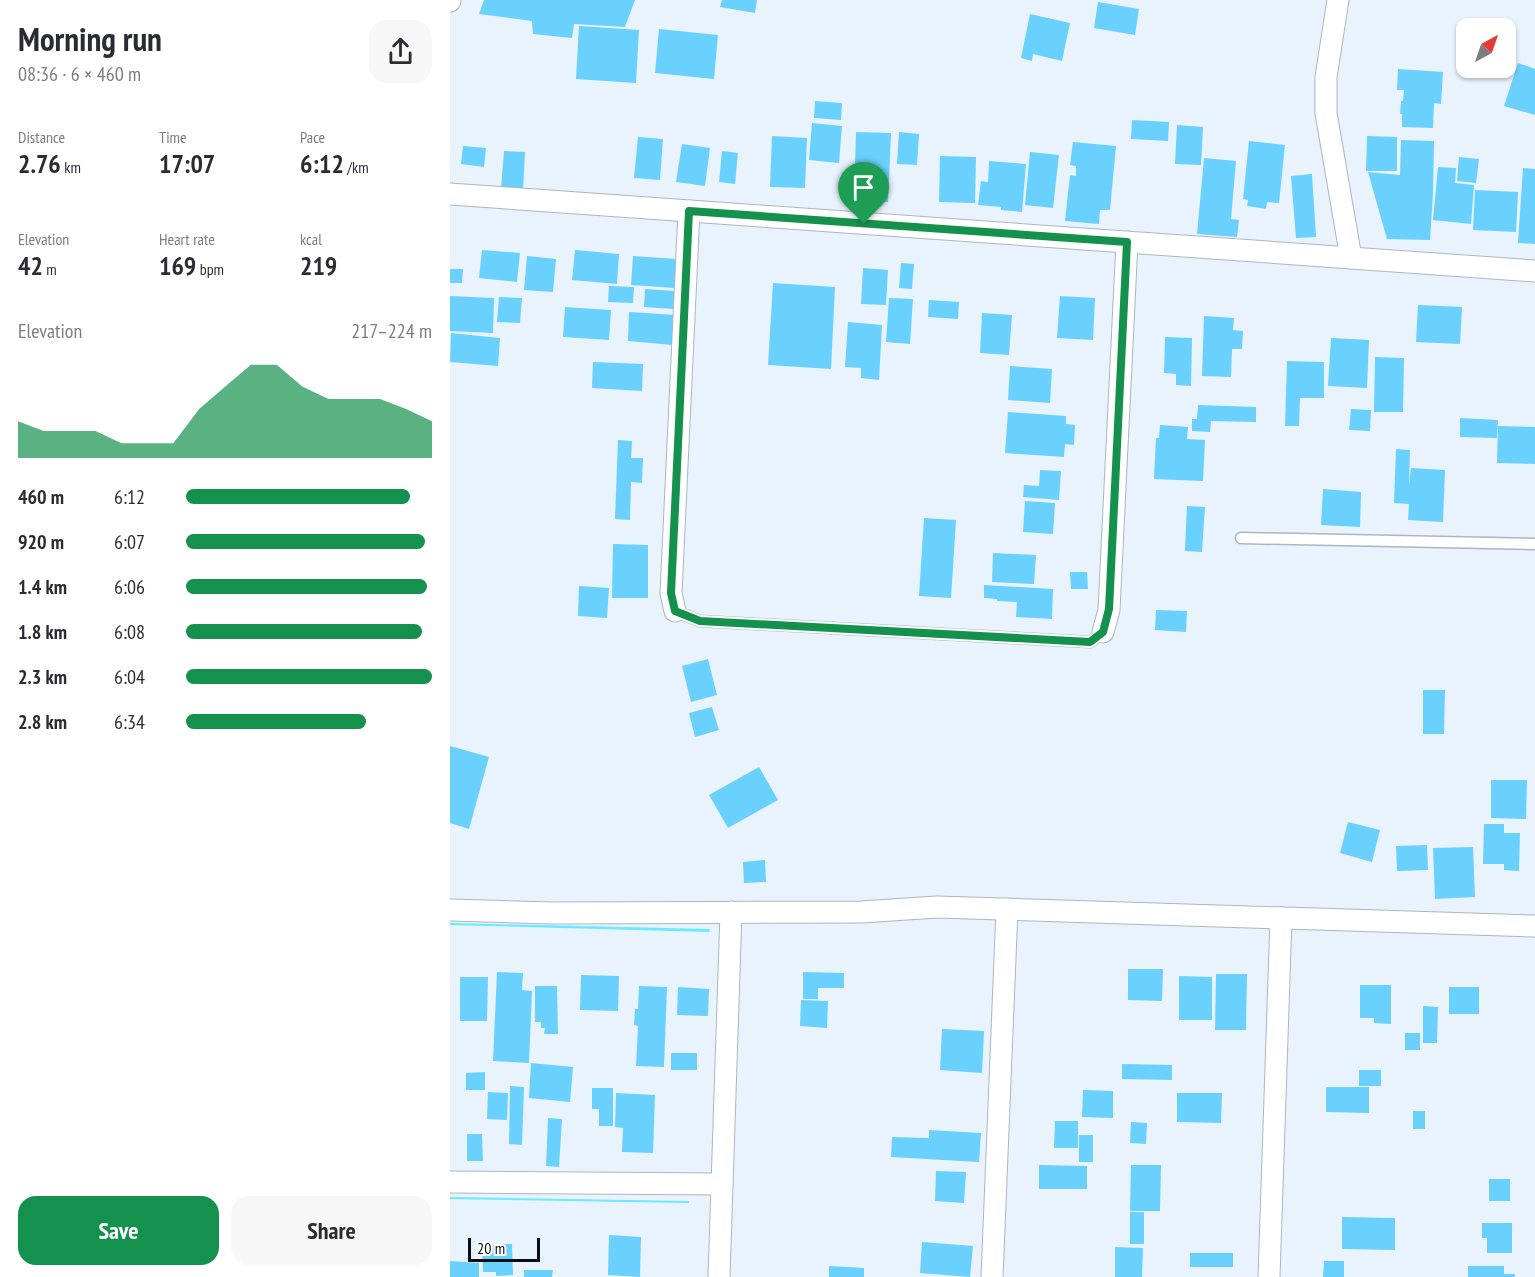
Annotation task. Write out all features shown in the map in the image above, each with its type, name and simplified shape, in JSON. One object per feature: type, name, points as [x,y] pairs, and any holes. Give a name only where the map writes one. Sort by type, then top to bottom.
[{"type":"street","points":[[1338,0],[1326,77],[1326,113],[1351,258]]},
{"type":"street","points":[[450,194],[1535,271]]},
{"type":"street","points":[[675,611],[671,593],[689,211]]},
{"type":"street","points":[[1103,632],[1109,609],[1127,242]]},
{"type":"street","points":[[450,910],[554,913],[861,912],[937,907],[1535,926]]},
{"type":"street","points":[[992,1277],[1007,909]]},
{"type":"street","points":[[719,1277],[731,912]]},
{"type":"street","points":[[1269,1277],[1281,918]]},
{"type":"street","points":[[450,1182],[722,1184]]},
{"type":"lane","points":[[1241,538],[1535,544]]},
{"type":"lane","points":[[675,611],[700,621],[984,637],[1090,642],[1103,632]]},
{"type":"water","points":[[450,923],[710,929],[709,932],[450,925]]},
{"type":"water","points":[[450,1197],[689,1201],[689,1203],[450,1199]]},
{"type":"building","points":[[484,0],[635,0],[625,27],[574,24],[572,38],[533,34],[532,21],[479,14]]},
{"type":"building","points":[[722,0],[757,0],[755,13],[720,7]]},
{"type":"building","points":[[1098,2],[1139,9],[1135,35],[1094,28]]},
{"type":"building","points":[[1030,14],[1070,23],[1062,61],[1033,54],[1032,61],[1021,58]]},
{"type":"building","points":[[579,26],[639,30],[636,83],[576,79]]},
{"type":"building","points":[[659,29],[718,35],[714,79],[655,73]]},
{"type":"building","points":[[1518,63],[1535,69],[1535,115],[1504,106],[1513,78],[1516,78]]},
{"type":"building","points":[[1398,69],[1443,72],[1441,104],[1434,103],[1433,128],[1402,127],[1402,114],[1400,114],[1404,90],[1397,90]]},
{"type":"building","points":[[815,101],[842,103],[841,120],[814,118]]},
{"type":"building","points":[[1132,120],[1169,122],[1168,141],[1131,139]]},
{"type":"building","points":[[812,123],[842,126],[839,163],[809,160]]},
{"type":"building","points":[[1177,125],[1203,127],[1201,165],[1175,164]]},
{"type":"building","points":[[856,132],[891,133],[888,202],[854,201]]},
{"type":"building","points":[[899,132],[919,134],[917,165],[897,164]]},
{"type":"building","points":[[772,136],[807,138],[805,188],[770,187]]},
{"type":"building","points":[[1367,136],[1397,137],[1397,171],[1366,171]]},
{"type":"building","points":[[638,137],[663,139],[660,180],[634,178]]},
{"type":"building","points":[[1401,140],[1434,141],[1430,240],[1387,239],[1368,172],[1400,175]]},
{"type":"building","points":[[1249,141],[1285,145],[1279,203],[1267,202],[1266,209],[1247,206],[1248,200],[1243,199]]},
{"type":"building","points":[[1073,142],[1116,146],[1110,210],[1100,210],[1099,224],[1065,221],[1070,175],[1076,176],[1076,166],[1070,165]]},
{"type":"building","points":[[682,144],[710,148],[705,186],[676,182]]},
{"type":"building","points":[[463,146],[486,148],[484,167],[461,164]]},
{"type":"building","points":[[504,151],[525,152],[523,191],[501,189]]},
{"type":"building","points":[[722,151],[738,153],[735,184],[719,182]]},
{"type":"building","points":[[1030,152],[1059,155],[1053,208],[1025,205]]},
{"type":"building","points":[[940,156],[976,157],[975,203],[939,202]]},
{"type":"building","points":[[1459,157],[1479,159],[1476,183],[1457,181]]},
{"type":"building","points":[[1204,158],[1236,161],[1231,219],[1239,220],[1237,237],[1197,234]]},
{"type":"building","points":[[989,161],[1026,164],[1022,212],[978,205],[981,181],[988,182]]},
{"type":"building","points":[[1438,167],[1456,168],[1455,183],[1474,185],[1471,224],[1433,220]]},
{"type":"building","points":[[1523,168],[1535,169],[1535,244],[1518,243]]},
{"type":"building","points":[[1312,174],[1316,237],[1296,238],[1291,176]]},
{"type":"building","points":[[1475,190],[1518,192],[1516,232],[1473,230]]},
{"type":"building","points":[[482,250],[520,253],[517,282],[479,278]]},
{"type":"building","points":[[575,250],[619,254],[617,284],[572,280]]},
{"type":"building","points":[[527,256],[556,259],[553,292],[524,290]]},
{"type":"building","points":[[633,256],[676,259],[675,288],[631,285]]},
{"type":"building","points":[[901,263],[914,264],[912,289],[899,288]]},
{"type":"building","points":[[863,268],[888,270],[886,305],[861,304]]},
{"type":"building","points":[[450,269],[463,269],[462,283],[450,283]]},
{"type":"building","points":[[773,283],[835,287],[831,369],[768,365]]},
{"type":"building","points":[[609,286],[634,287],[633,303],[608,302]]},
{"type":"building","points":[[645,289],[675,291],[673,309],[644,307]]},
{"type":"building","points":[[450,296],[494,298],[493,333],[450,331]]},
{"type":"building","points":[[1060,296],[1095,298],[1093,340],[1057,338]]},
{"type":"building","points":[[499,297],[522,298],[520,323],[497,322]]},
{"type":"building","points":[[889,298],[913,299],[910,344],[886,342]]},
{"type":"building","points":[[929,300],[959,302],[958,319],[928,317]]},
{"type":"building","points":[[1418,305],[1462,307],[1460,344],[1416,342]]},
{"type":"building","points":[[565,307],[611,310],[609,340],[563,337]]},
{"type":"building","points":[[629,312],[675,315],[673,345],[628,341]]},
{"type":"building","points":[[982,313],[1012,315],[1009,355],[980,353]]},
{"type":"building","points":[[1204,316],[1234,318],[1233,330],[1243,331],[1242,349],[1232,349],[1231,377],[1202,376]]},
{"type":"building","points":[[848,322],[882,325],[879,380],[861,378],[861,368],[845,367]]},
{"type":"building","points":[[451,333],[500,338],[498,366],[450,362]]},
{"type":"building","points":[[1165,337],[1192,338],[1191,386],[1176,385],[1176,374],[1164,373]]},
{"type":"building","points":[[1331,338],[1369,340],[1367,388],[1328,386]]},
{"type":"building","points":[[1375,357],[1404,358],[1403,412],[1374,412]]},
{"type":"building","points":[[1287,361],[1324,362],[1324,398],[1300,398],[1299,426],[1285,426]]},
{"type":"building","points":[[593,362],[643,364],[642,391],[592,388]]},
{"type":"building","points":[[1010,366],[1052,369],[1050,403],[1008,400]]},
{"type":"building","points":[[1198,405],[1256,407],[1256,422],[1211,421],[1210,432],[1192,431],[1192,419],[1197,419]]},
{"type":"building","points":[[1351,409],[1371,410],[1370,431],[1349,430]]},
{"type":"building","points":[[1008,412],[1066,416],[1066,424],[1075,425],[1074,445],[1065,444],[1064,457],[1005,453]]},
{"type":"building","points":[[1460,418],[1498,420],[1497,438],[1460,437]]},
{"type":"building","points":[[1160,425],[1188,427],[1187,439],[1205,440],[1203,481],[1154,479],[1156,438],[1159,438]]},
{"type":"building","points":[[1498,426],[1535,427],[1535,464],[1497,463]]},
{"type":"building","points":[[618,440],[632,441],[631,458],[643,458],[642,483],[631,482],[630,520],[615,519]]},
{"type":"building","points":[[1396,449],[1410,450],[1409,485],[1411,468],[1445,470],[1443,522],[1408,520],[1409,504],[1394,503]]},
{"type":"building","points":[[1040,470],[1061,471],[1059,500],[1023,497],[1024,485],[1039,486]]},
{"type":"building","points":[[1323,489],[1361,492],[1360,527],[1321,525]]},
{"type":"building","points":[[1025,501],[1055,503],[1053,534],[1023,532]]},
{"type":"building","points":[[1187,506],[1205,507],[1202,552],[1185,551]]},
{"type":"building","points":[[924,518],[956,520],[951,598],[919,596]]},
{"type":"building","points":[[613,544],[648,545],[648,598],[612,598]]},
{"type":"building","points":[[993,553],[1036,555],[1034,584],[992,582]]},
{"type":"building","points":[[1070,572],[1087,572],[1088,589],[1071,589]]},
{"type":"building","points":[[984,585],[1053,589],[1052,619],[1016,617],[1017,602],[984,598]]},
{"type":"building","points":[[579,586],[609,588],[607,618],[578,616]]},
{"type":"building","points":[[1156,610],[1187,611],[1186,632],[1155,630]]},
{"type":"building","points":[[708,659],[717,695],[691,702],[682,666]]},
{"type":"building","points":[[1423,690],[1445,690],[1444,734],[1423,734]]},
{"type":"building","points":[[712,707],[719,730],[695,737],[689,713]]},
{"type":"building","points":[[450,746],[489,757],[469,829],[450,823]]},
{"type":"building","points":[[759,767],[778,800],[728,828],[709,795]]},
{"type":"building","points":[[1491,780],[1527,780],[1526,819],[1491,818]]},
{"type":"building","points":[[1348,822],[1380,830],[1372,862],[1340,853]]},
{"type":"building","points":[[1484,824],[1504,824],[1504,833],[1520,833],[1519,871],[1504,870],[1504,864],[1483,864]]},
{"type":"building","points":[[1427,845],[1428,870],[1397,871],[1396,846]]},
{"type":"building","points":[[1473,847],[1475,897],[1435,899],[1433,848]]},
{"type":"building","points":[[765,860],[766,882],[744,883],[743,862]]},
{"type":"building","points":[[1128,969],[1163,969],[1162,1001],[1128,1000]]},
{"type":"building","points":[[497,972],[523,973],[522,990],[532,991],[529,1063],[493,1061]]},
{"type":"building","points":[[803,972],[844,973],[844,988],[818,988],[818,999],[803,999]]},
{"type":"building","points":[[1216,974],[1247,974],[1246,1030],[1215,1030]]},
{"type":"building","points":[[581,975],[619,976],[618,1011],[580,1010]]},
{"type":"building","points":[[1179,976],[1212,977],[1212,1020],[1179,1020]]},
{"type":"building","points":[[460,977],[488,977],[487,1021],[460,1021]]},
{"type":"building","points":[[1360,985],[1391,985],[1391,1024],[1374,1023],[1374,1018],[1360,1018]]},
{"type":"building","points":[[535,986],[557,986],[558,1034],[544,1034],[545,1028],[541,1028],[541,1022],[535,1022]]},
{"type":"building","points":[[639,986],[667,987],[664,1067],[636,1066],[638,1026],[634,1025],[635,1009],[638,1009]]},
{"type":"building","points":[[678,987],[709,989],[708,1016],[677,1015]]},
{"type":"building","points":[[1449,987],[1479,987],[1479,1014],[1449,1014]]},
{"type":"building","points":[[801,1000],[828,1001],[827,1028],[800,1026]]},
{"type":"building","points":[[1423,1006],[1438,1007],[1437,1043],[1423,1043]]},
{"type":"building","points":[[942,1029],[984,1031],[982,1073],[940,1070]]},
{"type":"building","points":[[1405,1033],[1420,1033],[1420,1050],[1405,1050]]},
{"type":"building","points":[[671,1053],[697,1053],[697,1070],[671,1070]]},
{"type":"building","points":[[531,1063],[573,1067],[570,1102],[529,1098]]},
{"type":"building","points":[[1122,1064],[1172,1065],[1172,1080],[1122,1079]]},
{"type":"building","points":[[1359,1070],[1381,1070],[1381,1086],[1359,1086]]},
{"type":"building","points":[[485,1072],[485,1090],[466,1090],[466,1073]]},
{"type":"building","points":[[510,1086],[524,1087],[522,1145],[509,1144]]},
{"type":"building","points":[[1326,1087],[1369,1087],[1369,1113],[1326,1112]]},
{"type":"building","points":[[592,1088],[613,1088],[613,1126],[599,1126],[599,1109],[592,1109]]},
{"type":"building","points":[[1083,1090],[1113,1091],[1113,1118],[1082,1117]]},
{"type":"building","points":[[488,1092],[508,1093],[507,1120],[487,1119]]},
{"type":"building","points":[[616,1093],[655,1095],[653,1153],[622,1152],[623,1128],[615,1127]]},
{"type":"building","points":[[1177,1093],[1222,1093],[1221,1123],[1177,1122]]},
{"type":"building","points":[[1413,1111],[1425,1111],[1425,1129],[1413,1129]]},
{"type":"building","points":[[548,1118],[562,1119],[559,1167],[546,1166]]},
{"type":"building","points":[[1055,1121],[1078,1121],[1078,1148],[1054,1148]]},
{"type":"building","points":[[1131,1122],[1147,1123],[1146,1144],[1130,1143]]},
{"type":"building","points":[[929,1130],[981,1133],[979,1162],[891,1157],[892,1137],[929,1138]]},
{"type":"building","points":[[467,1134],[482,1134],[483,1161],[467,1161]]},
{"type":"building","points":[[1079,1135],[1093,1135],[1093,1162],[1079,1162]]},
{"type":"building","points":[[1039,1165],[1087,1166],[1087,1189],[1039,1189]]},
{"type":"building","points":[[1131,1165],[1161,1165],[1160,1211],[1130,1211]]},
{"type":"building","points":[[936,1171],[966,1172],[964,1203],[935,1201]]},
{"type":"building","points":[[1489,1179],[1510,1179],[1510,1201],[1489,1201]]},
{"type":"building","points":[[1130,1212],[1144,1212],[1144,1244],[1130,1244]]},
{"type":"building","points":[[1342,1217],[1395,1218],[1395,1250],[1342,1249]]},
{"type":"building","points":[[1482,1223],[1512,1223],[1512,1253],[1487,1253],[1487,1238],[1482,1238]]},
{"type":"building","points":[[609,1235],[641,1237],[640,1277],[608,1275]]},
{"type":"building","points":[[922,1242],[973,1246],[970,1277],[920,1273]]},
{"type":"building","points":[[512,1244],[513,1275],[496,1276],[496,1272],[483,1272],[482,1245]]},
{"type":"building","points":[[1115,1247],[1143,1248],[1142,1277],[1115,1277]]},
{"type":"building","points":[[1190,1253],[1233,1253],[1233,1267],[1190,1267]]},
{"type":"building","points":[[450,1261],[479,1263],[479,1277],[450,1277]]},
{"type":"building","points":[[1324,1261],[1344,1261],[1344,1277],[1323,1277]]},
{"type":"building","points":[[829,1266],[864,1268],[864,1277],[829,1277]]},
{"type":"building","points":[[1468,1266],[1504,1266],[1504,1274],[1515,1274],[1515,1277],[1468,1277]]},
{"type":"building","points":[[524,1270],[553,1270],[552,1277],[524,1277]]},
{"type":"route","points":[[689,211],[864,224],[1127,242],[1109,609],[1103,632],[1090,642],[700,621],[675,611],[671,593],[689,211]]}]
